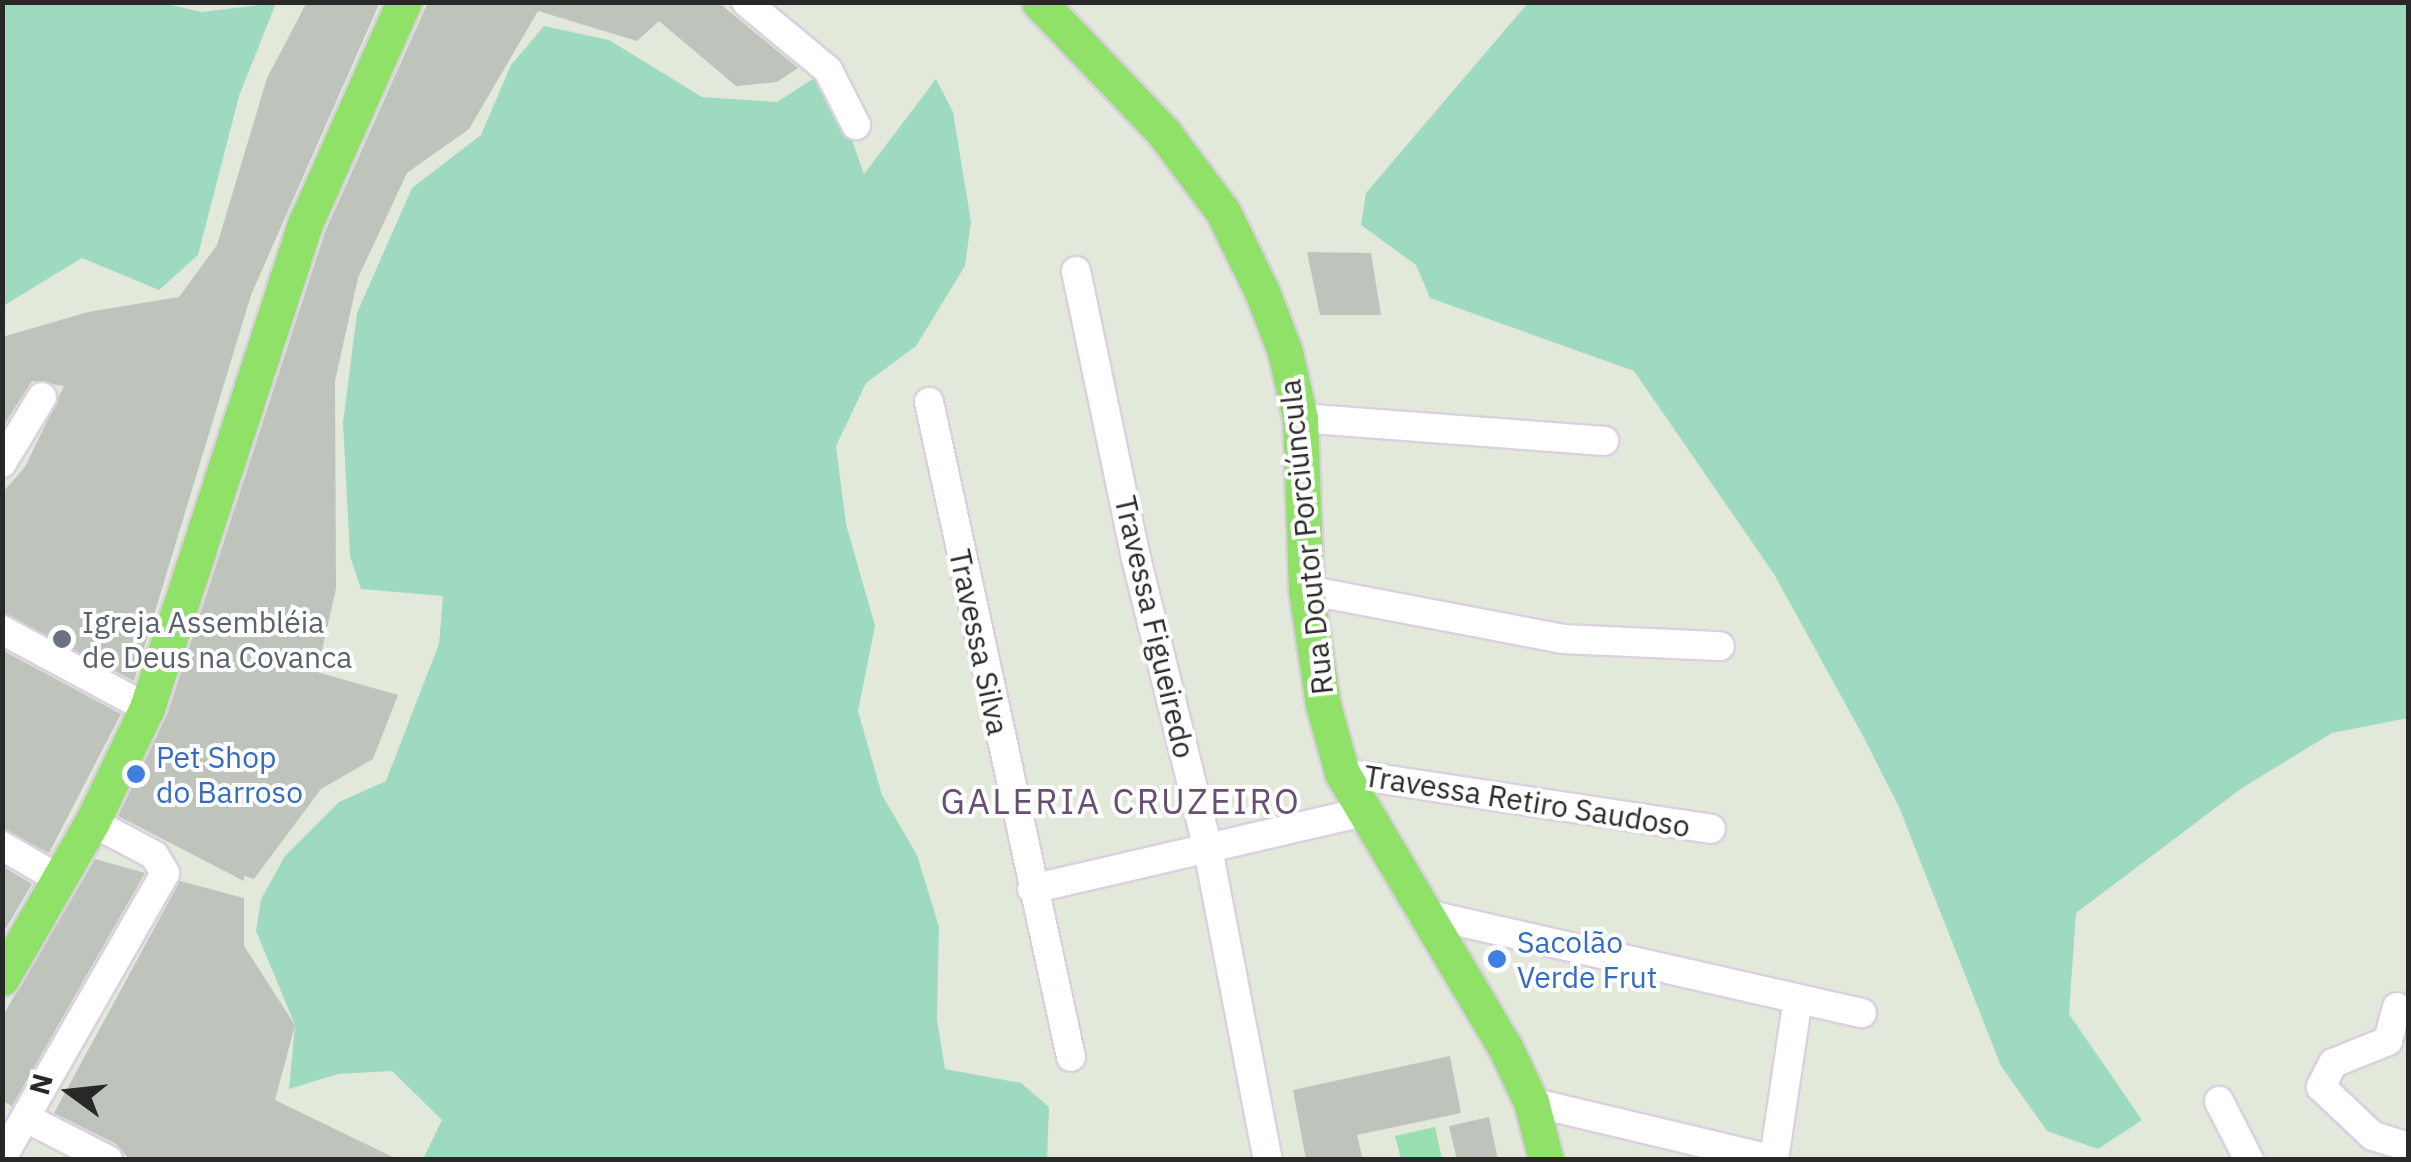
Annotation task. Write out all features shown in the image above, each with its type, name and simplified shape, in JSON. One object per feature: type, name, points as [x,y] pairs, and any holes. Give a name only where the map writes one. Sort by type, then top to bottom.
[{"type":"main road","points":[[2,978],[92,822],[146,708],[305,224],[404,2]]},
{"type":"main road","name":"Rua Doutor Porciúncula","points":[[1039,2],[1164,132],[1223,212],[1285,352],[1300,418],[1306,590],[1323,705],[1342,773],[1421,913],[1505,1046],[1531,1102],[1546,1160]]},
{"type":"street","points":[[746,2],[828,70],[856,125]]},
{"type":"street","name":"Travessa Figueiredo","points":[[1076,270],[1135,554],[1207,844],[1268,1160]]},
{"type":"street","points":[[2,462],[42,397]]},
{"type":"street","name":"Travessa Silva","points":[[929,402],[1071,1056]]},
{"type":"street","points":[[1300,418],[1604,441]]},
{"type":"street","points":[[1306,590],[1563,639],[1720,646]]},
{"type":"street","points":[[2,630],[146,708]]},
{"type":"street","name":"Travessa Retiro Saudoso","points":[[1342,773],[1711,829]]},
{"type":"street","points":[[1032,889],[1207,844],[1362,812]]},
{"type":"street","points":[[2,1158],[28,1119],[165,873],[154,855],[92,822]]},
{"type":"street","points":[[2,846],[60,879]]},
{"type":"street","points":[[1421,913],[1862,1013]]},
{"type":"street","points":[[1531,1102],[1774,1159],[1798,999]]},
{"type":"street","points":[[2397,1007],[2388,1041],[2324,1072],[2324,1093],[2373,1136],[2408,1147]]},
{"type":"street","points":[[2219,1101],[2249,1160]]},
{"type":"street","points":[[28,1119],[108,1160]]},
{"type":"green space","points":[[160,2],[201,12],[276,3],[239,96],[198,255],[159,290],[82,258],[3,306],[3,3]]},
{"type":"green space","points":[[1528,3],[2408,3],[2408,718],[2332,733],[2242,788],[2076,913],[2069,1014],[2142,1120],[2098,1149],[2047,1131],[2001,1066],[1899,807],[1863,736],[1774,574],[1634,371],[1430,298],[1416,265],[1361,225],[1366,193]]},
{"type":"green space","points":[[544,26],[609,40],[702,97],[777,102],[816,77],[848,129],[864,174],[936,79],[953,112],[971,222],[965,266],[916,346],[866,383],[836,446],[846,524],[875,626],[858,711],[882,795],[917,855],[939,927],[937,1020],[945,1069],[1021,1083],[1049,1107],[1047,1159],[423,1159],[442,1120],[392,1071],[338,1074],[289,1089],[295,1025],[256,931],[261,899],[285,856],[339,802],[386,781],[439,644],[443,596],[361,589],[350,556],[343,423],[357,313],[412,188],[481,135],[511,65]]},
{"type":"green space","points":[[1435,1127],[1442,1159],[1401,1159],[1395,1136]]},
{"type":"building","points":[[307,2],[380,2],[251,295],[134,681],[2,613],[2,493],[25,467],[64,386],[32,381],[2,428],[2,337],[88,312],[179,297],[217,245],[267,78]]},
{"type":"building","points":[[428,2],[718,2],[798,68],[777,82],[736,86],[659,21],[637,41],[538,11],[469,129],[407,173],[358,278],[335,381],[336,589],[317,672],[398,695],[373,759],[321,789],[254,879],[244,876],[244,881],[118,816],[167,715],[325,232]]},
{"type":"building","points":[[1307,252],[1371,253],[1381,315],[1320,315]]},
{"type":"building","points":[[2,650],[121,714],[49,853],[2,829]]},
{"type":"building","points":[[95,859],[145,873],[12,1106],[2,1101],[2,1017]]},
{"type":"building","points":[[2,866],[32,884],[2,935]]},
{"type":"building","points":[[180,881],[244,898],[244,946],[295,1025],[275,1100],[399,1160],[130,1160],[116,1144],[54,1113]]},
{"type":"building","points":[[1450,1056],[1461,1113],[1357,1135],[1363,1160],[1306,1160],[1293,1090]]},
{"type":"building","points":[[1489,1117],[1498,1160],[1457,1160],[1449,1126]]},
{"type":"place","name":"Igreja Assembléia de Deus na Covanca","points":[[62,639]]},
{"type":"place","name":"Pet Shop do Barroso","points":[[136,774]]},
{"type":"place","name":"Sacolão Verde Frut","points":[[1497,959]]},
{"type":"district","name":"GALERIA CRUZEIRO","points":[[1121,801]]}]
